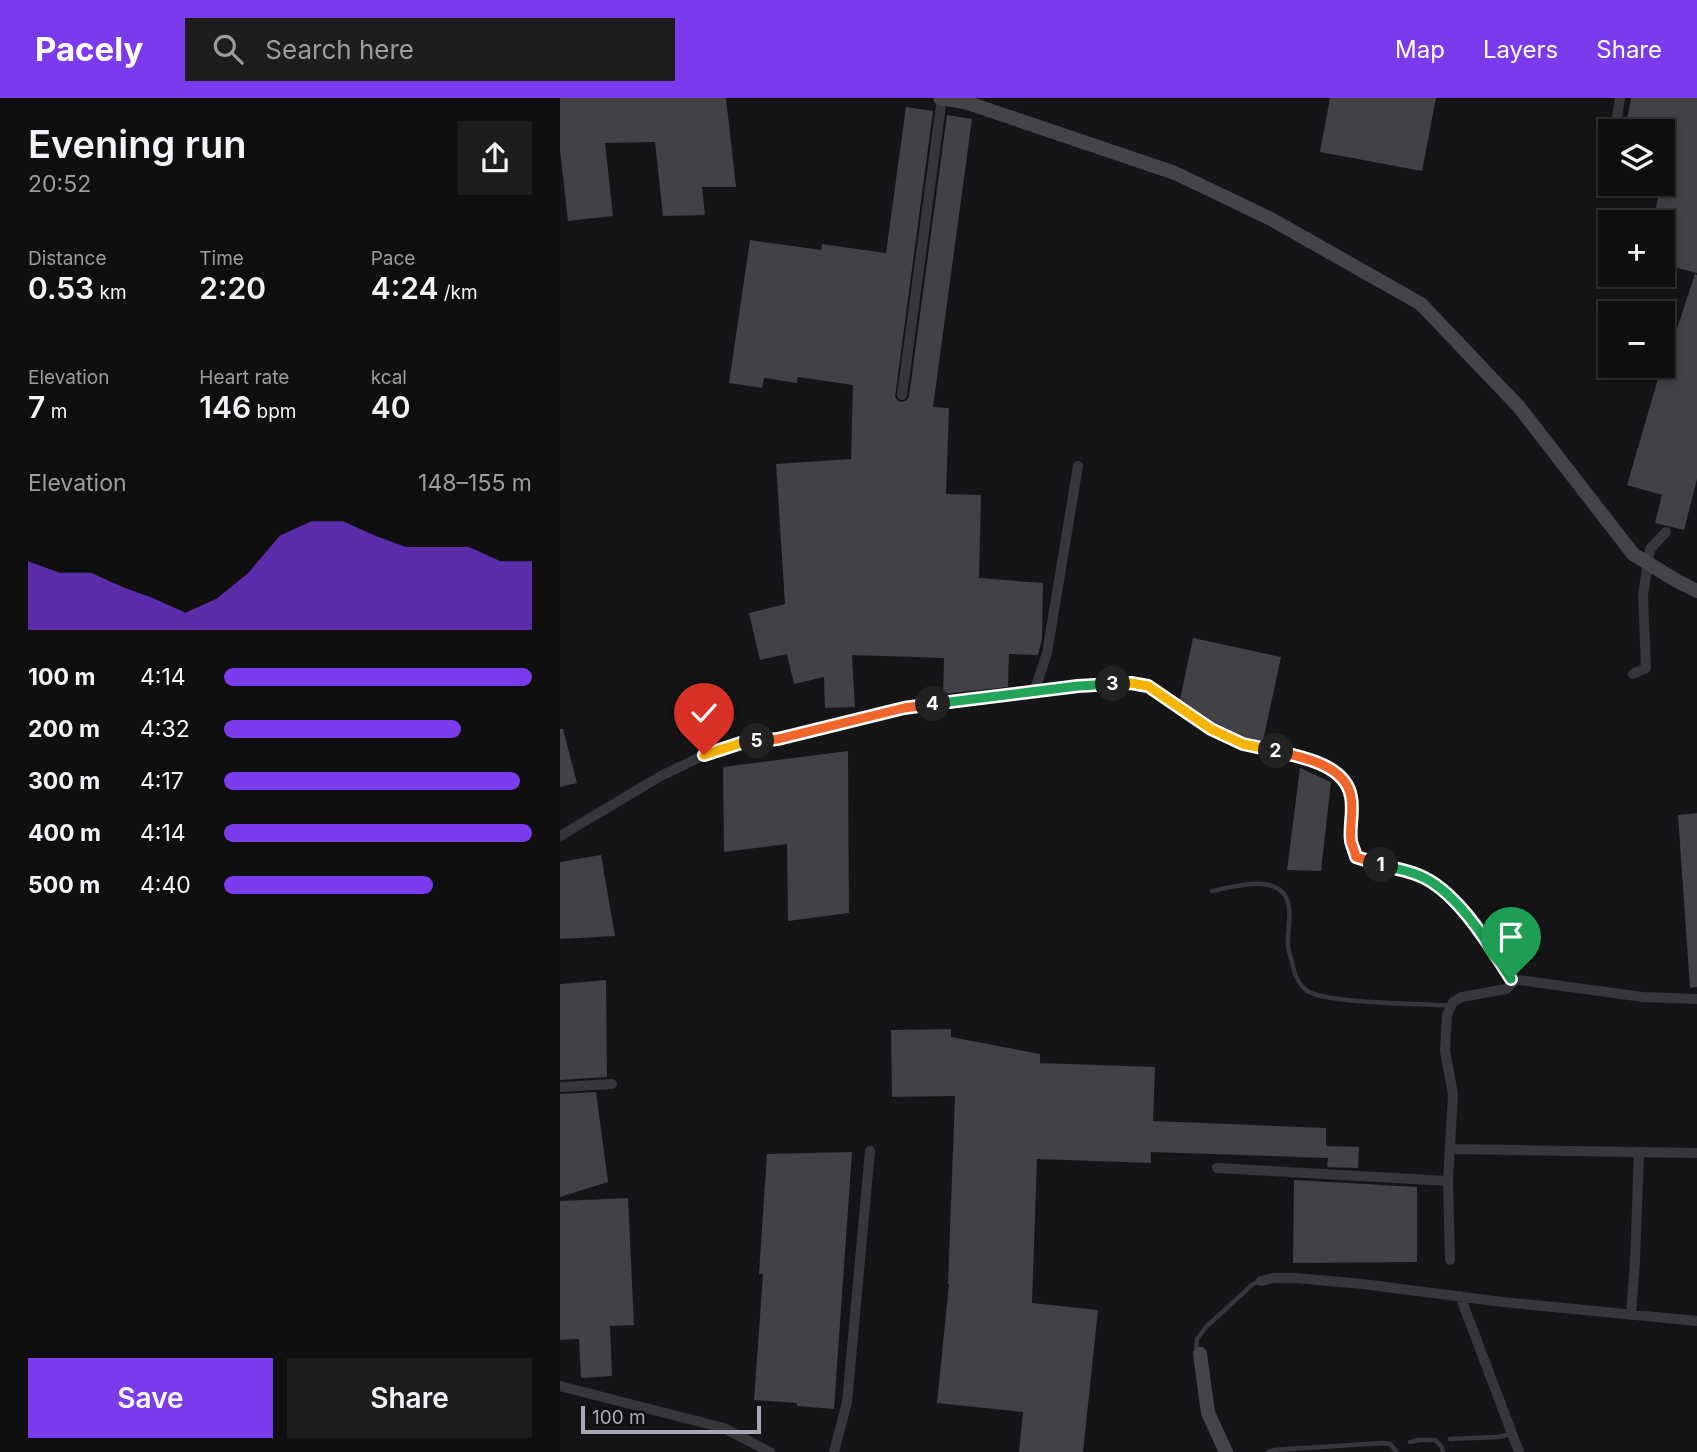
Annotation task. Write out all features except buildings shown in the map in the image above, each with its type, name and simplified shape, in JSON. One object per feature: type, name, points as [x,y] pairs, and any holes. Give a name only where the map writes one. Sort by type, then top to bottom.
[{"type":"street","points":[[902,395],[941,98],[965,103],[1175,173],[1271,219],[1420,304],[1519,407],[1633,554],[1697,591]]},
{"type":"street","points":[[1617,119],[1620,98]]},
{"type":"street","points":[[1034,692],[1047,653],[1078,466]]},
{"type":"street","points":[[1633,674],[1646,668],[1643,595],[1650,549],[1666,532]]},
{"type":"street","points":[[560,836],[659,778],[704,755],[741,743],[778,739],[904,708],[1078,686],[1131,683],[1148,686],[1211,729],[1243,744],[1301,757],[1331,769],[1346,781],[1351,797],[1351,841],[1356,857],[1419,875],[1442,890],[1465,912],[1511,979],[1643,997],[1697,999]]},
{"type":"street","points":[[1450,1260],[1448,1181],[1453,1094],[1445,1051],[1447,1015],[1453,1002],[1461,997],[1506,989],[1515,980]]},
{"type":"street","points":[[560,1087],[612,1084]]},
{"type":"street","points":[[1450,1149],[1697,1153]]},
{"type":"street","points":[[834,1452],[847,1402],[870,1151]]},
{"type":"street","points":[[1631,1314],[1639,1152]]},
{"type":"street","points":[[1217,1167],[1448,1181]]},
{"type":"street","points":[[1261,1281],[1273,1278],[1363,1284],[1697,1321]]},
{"type":"street","points":[[1460,1296],[1519,1452]]},
{"type":"street","points":[[1200,1354],[1208,1413],[1226,1452]]},
{"type":"street","points":[[560,1386],[724,1428],[770,1452]]},
{"type":"lane","points":[[1212,891],[1243,884],[1262,884],[1278,887],[1284,892],[1289,906],[1288,946],[1294,972],[1308,992],[1338,999],[1451,1006]]},
{"type":"lane","points":[[1200,1354],[1196,1348],[1197,1339],[1206,1327],[1253,1284],[1261,1281]]},
{"type":"lane","points":[[1451,1439],[1512,1434]]},
{"type":"lane","points":[[1410,1442],[1435,1440],[1443,1452]]},
{"type":"lane","points":[[1268,1452],[1382,1443],[1390,1444],[1397,1452]]},
{"type":"route","points":[[704,755],[741,743],[778,739],[904,708],[1078,686],[1131,683],[1148,686],[1211,729],[1243,744],[1301,757],[1331,769],[1346,781],[1351,797],[1351,841],[1356,857],[1419,875],[1442,890],[1465,912],[1511,979]]}]
